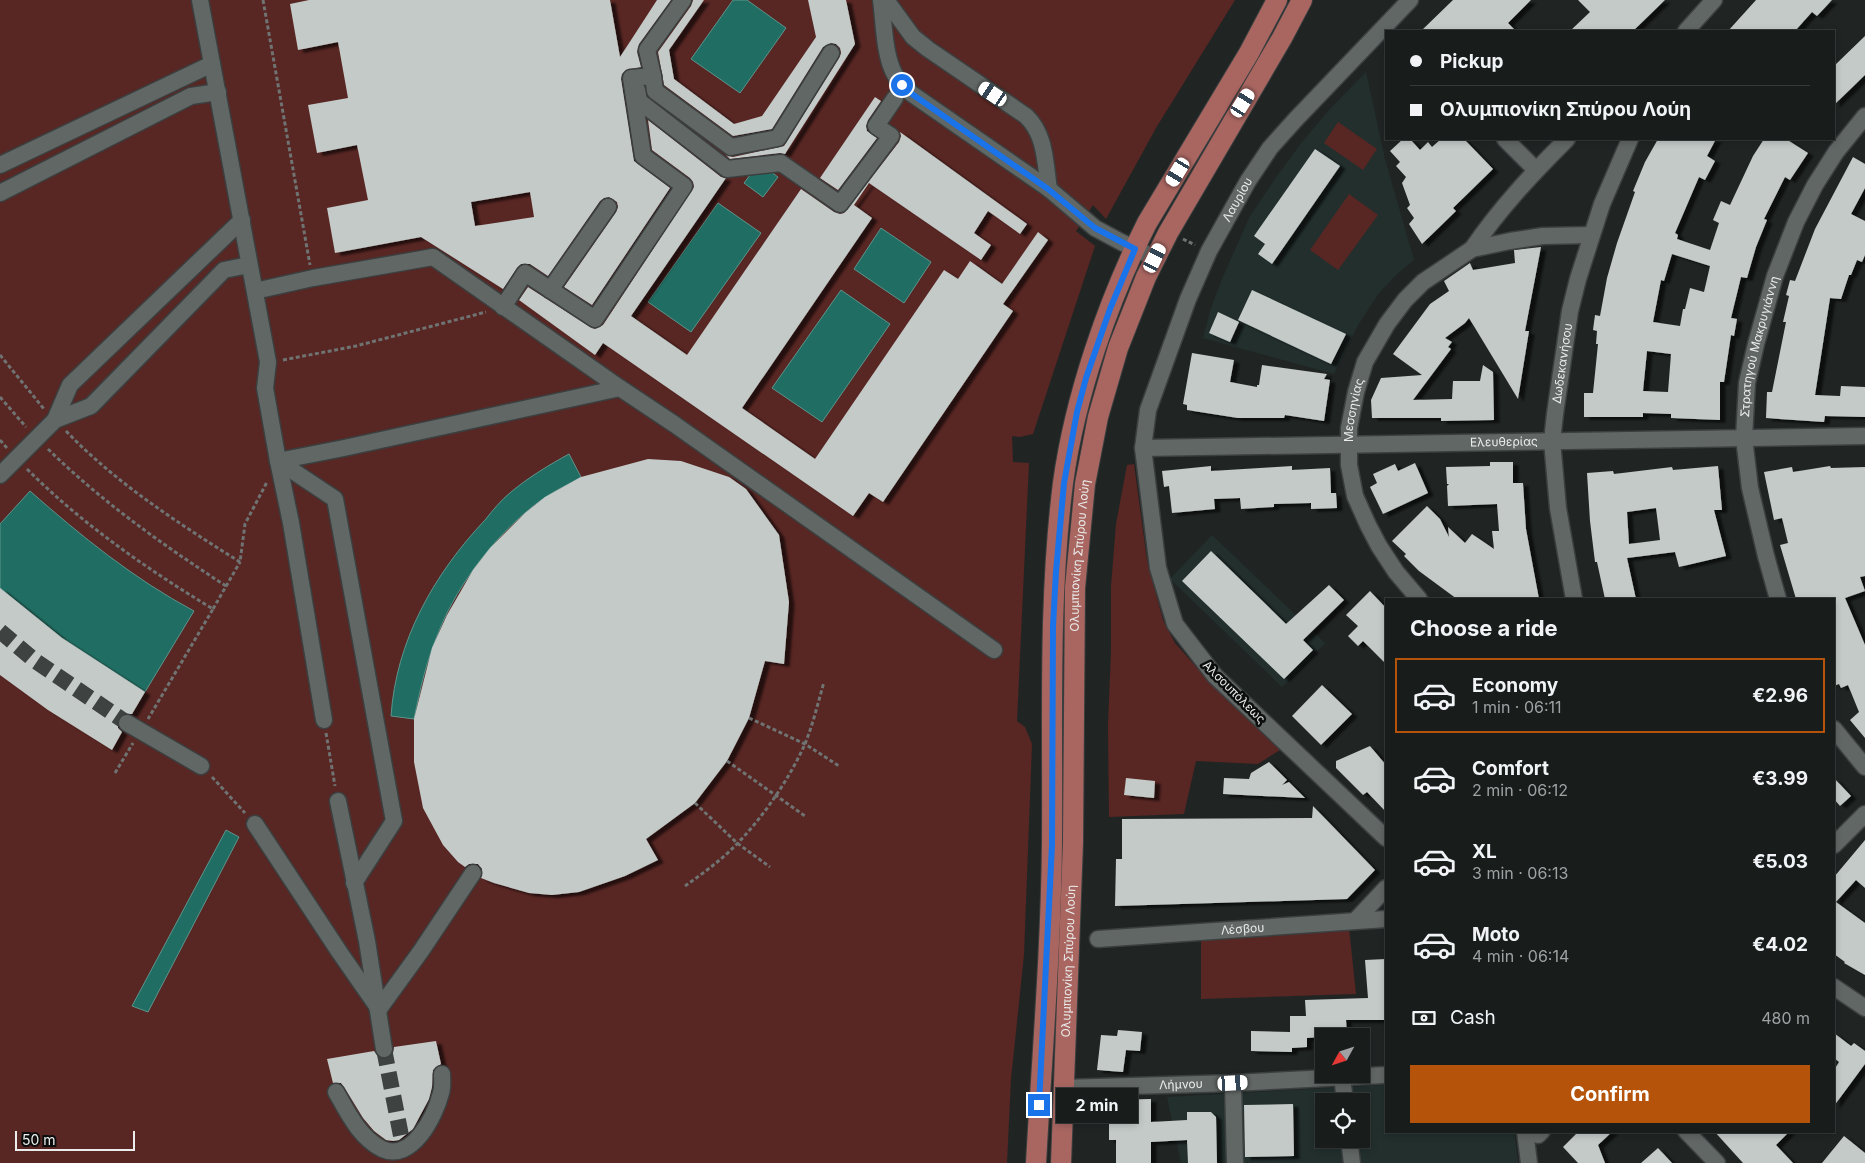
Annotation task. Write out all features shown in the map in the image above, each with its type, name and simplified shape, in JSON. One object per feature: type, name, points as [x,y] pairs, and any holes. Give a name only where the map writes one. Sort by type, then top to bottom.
[{"type":"main road","name":"Ολυμπιονίκη Σπύρου Λούη","points":[[1036,1163],[1052,845],[1053,626],[1064,483],[1077,412],[1086,378],[1110,309],[1147,223],[1249,53],[1277,0]]},
{"type":"main road","name":"Ολυμπιονίκη Σπύρου Λούη","points":[[1061,1163],[1073,842],[1075,588],[1085,484],[1091,448],[1107,383],[1131,315],[1155,258],[1302,0]]},
{"type":"street","points":[[200,0],[268,362],[265,388],[291,523],[324,720]]},
{"type":"street","points":[[683,0],[646,50],[655,91],[731,147],[778,138],[831,53]]},
{"type":"street","points":[[881,0],[889,59],[894,73],[902,85],[912,94],[1048,189],[1095,228],[1155,258]]},
{"type":"street","points":[[886,0],[913,36],[928,49],[1034,123],[1042,143],[1048,189]]},
{"type":"street","points":[[1265,22],[1271,0]]},
{"type":"street","name":"Λαυρίου","points":[[1394,26],[1410,0]]},
{"type":"street","points":[[1687,30],[1714,0]]},
{"type":"street","name":"Λαυρίου","points":[[1143,448],[1148,410],[1181,317],[1209,252],[1248,181],[1270,148],[1296,119],[1385,35]]},
{"type":"street","points":[[0,165],[212,64]]},
{"type":"street","points":[[503,307],[524,273],[595,319],[684,186],[643,156],[631,78],[653,76]]},
{"type":"street","points":[[634,78],[639,101],[727,169],[781,163],[840,204],[891,136],[876,126],[894,98]]},
{"type":"street","points":[[0,193],[191,96],[218,92]]},
{"type":"street","name":"Στρατηγού Μακρυγιάννη","points":[[1778,598],[1750,488],[1744,438],[1747,383],[1758,335],[1775,276],[1796,222],[1815,185],[1836,152],[1865,116]]},
{"type":"street","points":[[1506,140],[1536,170]]},
{"type":"street","name":"Μεσσηνίας","points":[[1472,250],[1496,216],[1536,170],[1566,140]]},
{"type":"street","name":"Δωδεκανήσου","points":[[1574,598],[1558,508],[1552,441],[1570,311],[1590,235],[1630,140]]},
{"type":"street","points":[[550,290],[608,207]]},
{"type":"street","points":[[55,420],[70,385],[242,220]]},
{"type":"street","name":"Μεσσηνίας","points":[[1418,598],[1396,572],[1368,526],[1355,496],[1349,466],[1349,428],[1359,378],[1372,347],[1405,300],[1423,282],[1472,250],[1543,236],[1590,235]]},
{"type":"street","points":[[254,291],[313,278],[433,257],[994,650]]},
{"type":"street","points":[[0,475],[55,420],[91,406],[224,270],[249,265]]},
{"type":"street","points":[[278,460],[344,448],[620,388]]},
{"type":"street","name":"Ελευθερίας","points":[[1143,448],[1865,436]]},
{"type":"street","name":"Αλσουπόλεως","points":[[1143,448],[1158,568],[1175,624],[1215,676],[1385,837]]},
{"type":"street","points":[[278,460],[335,499],[394,821],[354,883]]},
{"type":"street","points":[[134,727],[201,766]]},
{"type":"street","points":[[1835,729],[1865,767]]},
{"type":"street","points":[[338,801],[379,1009],[384,1049]]},
{"type":"street","points":[[1835,844],[1865,814]]},
{"type":"street","points":[[256,824],[379,1009]]},
{"type":"street","points":[[379,1009],[421,951],[473,873]]},
{"type":"street","points":[[1356,920],[1385,889]]},
{"type":"street","name":"Λέσβου","points":[[1098,939],[1385,918]]},
{"type":"street","points":[[1835,987],[1865,1008]]},
{"type":"street","points":[[336,1092],[355,1124],[368,1139],[383,1149],[405,1157],[434,1114],[442,1092],[442,1074]]},
{"type":"street","name":"Λήμνου","points":[[1370,1076],[1385,1075]]},
{"type":"street","name":"Λήμνου","points":[[1063,1088],[1315,1079]]},
{"type":"street","points":[[1233,1083],[1235,1163]]},
{"type":"street","points":[[1529,1163],[1535,1133]]},
{"type":"street","points":[[1688,1133],[1718,1163]]},
{"type":"street","points":[[1350,1148],[1352,1163]]},
{"type":"path","points":[[263,0],[313,278]]},
{"type":"path","points":[[268,362],[356,346],[503,307]]},
{"type":"path","points":[[0,355],[36,399],[76,442],[126,485],[181,524],[240,562]]},
{"type":"path","points":[[0,397],[36,438],[59,460],[131,521],[226,586]]},
{"type":"path","points":[[0,440],[17,459],[69,507],[149,568],[213,609]]},
{"type":"path","points":[[116,773],[134,727],[213,609],[240,562],[245,524],[278,460]]},
{"type":"path","points":[[685,886],[716,863],[737,842],[774,796],[804,744],[815,717],[824,682]]},
{"type":"path","points":[[749,718],[804,744],[839,766]]},
{"type":"path","points":[[324,720],[338,801]]},
{"type":"path","points":[[727,761],[774,796],[805,816]]},
{"type":"path","points":[[201,766],[256,824]]},
{"type":"path","points":[[695,803],[737,842],[770,867]]},
{"type":"shaded area","points":[[0,0],[1235,0],[1156,128],[1106,219],[1093,205],[1076,231],[1095,246],[1033,434],[1020,437],[1012,436],[1013,462],[1029,463],[1017,721],[1025,727],[1032,744],[1024,955],[1011,1079],[1007,1163],[0,1163]]},
{"type":"shaded area","points":[[733,0],[747,0],[786,28],[740,93],[691,59]]},
{"type":"shaded area","points":[[1366,72],[1385,159],[1414,260],[1379,293],[1358,325],[1334,374],[1203,338],[1211,308],[1222,279],[1250,216],[1302,142],[1330,109]]},
{"type":"shaded area","points":[[1338,122],[1377,149],[1363,170],[1324,143]]},
{"type":"shaded area","points":[[759,163],[778,177],[763,197],[744,183]]},
{"type":"shaded area","points":[[1349,194],[1378,215],[1338,270],[1310,250]]},
{"type":"shaded area","points":[[718,203],[761,233],[691,332],[648,302]]},
{"type":"shaded area","points":[[881,228],[931,262],[904,303],[854,269]]},
{"type":"shaded area","points":[[841,290],[890,324],[822,422],[772,388]]},
{"type":"shaded area","points":[[569,454],[581,477],[549,495],[528,511],[482,557],[458,593],[439,631],[424,674],[414,719],[391,716],[394,688],[409,635],[434,586],[467,541],[507,495],[532,476]]},
{"type":"shaded area","points":[[1134,464],[1147,560],[1163,620],[1175,643],[1199,670],[1280,750],[1258,764],[1196,761],[1184,814],[1109,817],[1108,725],[1111,586],[1116,524],[1127,465]]},
{"type":"shaded area","points":[[30,491],[129,571],[194,611],[145,692],[62,638],[0,588],[0,524]]},
{"type":"shaded area","points":[[1212,535],[1325,643],[1282,687],[1170,579]]},
{"type":"shaded area","points":[[226,830],[239,837],[148,1012],[132,1006]]},
{"type":"shaded area","points":[[1349,928],[1356,994],[1201,999],[1201,936]]},
{"type":"shaded area","points":[[1385,1085],[1385,1133],[1514,1133],[1518,1163],[1181,1163],[1167,1097]]},
{"type":"building","points":[[309,0],[610,0],[620,57],[657,0],[671,0],[639,44],[637,52],[641,67],[626,70],[622,74],[621,79],[634,161],[670,188],[592,305],[564,287],[616,212],[617,202],[609,197],[600,201],[548,276],[530,264],[521,264],[503,289],[421,237],[335,253],[327,208],[368,200],[357,145],[317,153],[308,105],[348,98],[338,42],[298,50],[290,4]],"holes":[[[530,192],[534,217],[475,226],[471,202]]]},
{"type":"building","points":[[693,0],[704,0],[669,50],[674,79],[734,124],[762,116],[816,37],[808,0],[846,0],[855,44],[785,154],[730,159],[726,155],[733,157],[784,146],[839,58],[840,48],[836,44],[831,43],[823,47],[772,129],[733,136],[664,85],[658,52],[691,6]]},
{"type":"building","points":[[1453,0],[1531,0],[1508,23],[1515,30],[1422,30]]},
{"type":"building","points":[[1578,0],[1665,0],[1634,30],[1571,30],[1590,12]]},
{"type":"building","points":[[1756,0],[1832,0],[1817,16],[1812,12],[1796,30],[1729,30]]},
{"type":"building","points":[[1865,36],[1865,75],[1835,104],[1835,65]]},
{"type":"building","points":[[875,97],[881,101],[866,126],[867,131],[877,138],[838,190],[820,178]]},
{"type":"building","points":[[648,120],[721,177],[726,178],[631,316],[687,355],[801,189],[834,212],[844,213],[899,142],[900,132],[1027,224],[1020,234],[988,211],[974,233],[991,245],[981,260],[869,183],[854,205],[872,218],[742,408],[815,459],[944,270],[958,279],[970,261],[1002,284],[1038,232],[1048,240],[1003,304],[1013,311],[883,502],[869,493],[853,516],[603,343],[595,355],[519,300],[528,287],[590,327],[595,329],[603,325],[694,187],[690,178],[652,150]]},
{"type":"building","points":[[1402,140],[1411,140],[1420,150],[1428,142],[1432,147],[1440,140],[1465,140],[1493,169],[1453,208],[1456,211],[1422,244],[1409,224],[1414,218],[1407,208],[1410,205],[1402,183],[1406,177],[1396,166],[1400,162],[1390,151]]},
{"type":"building","points":[[1657,140],[1715,140],[1707,156],[1715,161],[1705,180],[1699,177],[1675,233],[1678,235],[1677,239],[1710,250],[1719,223],[1713,220],[1721,201],[1730,205],[1753,156],[1763,140],[1788,140],[1808,153],[1790,180],[1785,177],[1764,219],[1767,220],[1756,247],[1747,278],[1741,277],[1731,318],[1737,319],[1734,336],[1731,335],[1724,382],[1720,382],[1720,420],[1671,418],[1671,414],[1643,413],[1643,417],[1584,417],[1584,393],[1593,393],[1598,344],[1596,344],[1597,331],[1593,330],[1595,315],[1600,316],[1607,278],[1635,192],[1633,191],[1645,162]],"holes":[[[1672,254],[1710,266],[1704,292],[1690,288],[1680,326],[1653,322],[1661,280],[1664,281]],[[1647,351],[1671,354],[1668,392],[1643,391]]]},
{"type":"building","points":[[1315,149],[1340,166],[1272,264],[1258,254],[1265,244],[1254,236]]},
{"type":"building","points":[[1853,157],[1865,164],[1865,188],[1851,214],[1865,221],[1865,255],[1862,262],[1857,260],[1851,275],[1849,275],[1841,299],[1830,298],[1815,395],[1840,396],[1841,386],[1865,387],[1865,417],[1825,416],[1824,422],[1766,418],[1767,392],[1772,392],[1786,322],[1783,322],[1789,296],[1786,295],[1790,280],[1795,281],[1815,229]]},
{"type":"building","points":[[1541,247],[1525,331],[1529,331],[1518,399],[1469,318],[1445,338],[1452,342],[1448,347],[1451,349],[1413,400],[1452,399],[1453,381],[1480,381],[1483,365],[1493,372],[1494,420],[1441,421],[1441,418],[1372,418],[1371,400],[1381,378],[1422,375],[1393,354],[1430,304],[1449,291],[1444,281],[1470,263],[1473,270],[1515,263],[1514,250]]},
{"type":"building","points":[[1252,290],[1346,334],[1331,364],[1238,320]]},
{"type":"building","points":[[1218,312],[1239,322],[1230,342],[1209,333]]},
{"type":"building","points":[[1192,353],[1234,360],[1230,382],[1257,387],[1259,385],[1262,365],[1327,374],[1324,379],[1330,380],[1324,421],[1285,415],[1284,418],[1238,418],[1187,410],[1187,405],[1183,404]]},
{"type":"building","points":[[648,459],[681,461],[729,477],[746,489],[779,535],[789,602],[784,664],[765,661],[749,718],[727,761],[695,803],[646,839],[658,860],[625,876],[579,892],[552,895],[529,893],[494,883],[481,878],[482,869],[478,864],[469,864],[465,867],[458,862],[443,845],[423,808],[414,762],[414,719],[432,648],[447,615],[473,570],[490,548],[525,513],[545,497],[581,477]]},
{"type":"building","points":[[1490,462],[1513,462],[1513,483],[1523,483],[1526,529],[1539,598],[1456,598],[1419,571],[1404,556],[1406,554],[1392,541],[1427,506],[1440,519],[1449,537],[1448,527],[1465,543],[1472,534],[1494,549],[1492,531],[1499,531],[1497,504],[1448,506],[1447,486],[1449,484],[1447,484],[1446,467],[1490,466]]},
{"type":"building","points":[[1415,463],[1428,493],[1383,514],[1370,487],[1377,483],[1373,474],[1395,464],[1398,471]]},
{"type":"building","points":[[1211,466],[1211,471],[1292,466],[1292,470],[1330,468],[1331,493],[1336,493],[1337,508],[1311,509],[1311,503],[1274,504],[1274,507],[1241,509],[1240,498],[1214,499],[1215,509],[1172,513],[1169,486],[1164,487],[1162,471]]},
{"type":"building","points":[[1718,466],[1722,510],[1714,510],[1726,556],[1679,567],[1675,552],[1627,558],[1636,598],[1605,598],[1597,562],[1595,562],[1587,473],[1613,471],[1614,474],[1672,467],[1673,470]],"holes":[[[1656,508],[1660,540],[1629,544],[1627,512]]]},
{"type":"building","points":[[1830,466],[1831,468],[1865,467],[1865,576],[1860,577],[1865,591],[1845,598],[1865,645],[1865,738],[1850,720],[1859,712],[1848,685],[1841,688],[1839,684],[1835,686],[1835,598],[1796,598],[1780,545],[1788,543],[1782,518],[1774,520],[1764,472],[1792,467],[1793,472]]},
{"type":"building","points":[[1211,551],[1286,624],[1329,585],[1344,600],[1303,640],[1313,650],[1284,679],[1182,581]]},
{"type":"building","points":[[0,588],[62,638],[145,692],[132,714],[122,714],[118,718],[118,728],[122,732],[112,750],[48,710],[0,675]]},
{"type":"building","points":[[1370,591],[1385,607],[1385,663],[1363,641],[1358,646],[1348,636],[1358,626],[1346,615]]},
{"type":"building","points":[[1322,685],[1352,714],[1321,745],[1292,716]]},
{"type":"building","points":[[1370,746],[1385,764],[1385,811],[1367,792],[1363,795],[1336,768],[1336,761]]},
{"type":"building","points":[[1269,762],[1287,780],[1282,785],[1289,782],[1305,798],[1223,794],[1224,778],[1249,779],[1251,773]]},
{"type":"building","points":[[1126,778],[1155,781],[1154,798],[1124,795]]},
{"type":"building","points":[[1835,779],[1851,796],[1840,806],[1835,800]]},
{"type":"building","points":[[1313,806],[1375,870],[1347,899],[1115,906],[1116,859],[1122,859],[1122,819],[1312,818]]},
{"type":"building","points":[[1865,840],[1865,888],[1856,880],[1836,902],[1865,923],[1865,975],[1844,963],[1835,955],[1835,876]]},
{"type":"building","points":[[1385,959],[1385,1020],[1346,1020],[1347,1028],[1315,1028],[1315,1037],[1307,1038],[1307,1047],[1292,1048],[1292,1052],[1251,1051],[1251,1031],[1290,1032],[1290,1016],[1306,1016],[1305,1000],[1368,998],[1365,960]]},
{"type":"building","points":[[1118,1030],[1142,1032],[1140,1051],[1126,1050],[1123,1072],[1097,1070],[1101,1035],[1117,1036]]},
{"type":"building","points":[[1835,1034],[1851,1046],[1854,1043],[1865,1051],[1865,1064],[1835,1105],[1835,1068],[1839,1062],[1835,1059]]},
{"type":"building","points":[[436,1041],[441,1064],[433,1070],[429,1099],[413,1129],[399,1140],[386,1140],[374,1131],[363,1118],[341,1083],[333,1083],[327,1059],[374,1051],[380,1058],[386,1059],[393,1053],[394,1047]]},
{"type":"building","points":[[1151,1099],[1151,1122],[1187,1120],[1187,1112],[1211,1112],[1216,1117],[1217,1163],[1188,1163],[1187,1140],[1151,1142],[1151,1163],[1116,1163],[1116,1140],[1109,1140],[1109,1100]]},
{"type":"building","points":[[1293,1104],[1294,1156],[1245,1157],[1244,1105]]},
{"type":"building","points":[[1577,1133],[1611,1133],[1598,1145],[1605,1163],[1578,1163],[1563,1147]]},
{"type":"building","points":[[1716,1133],[1788,1133],[1776,1145],[1793,1163],[1743,1163]]},
{"type":"building","points":[[1844,1136],[1865,1153],[1865,1163],[1822,1163]]},
{"type":"building","points":[[1658,1148],[1672,1163],[1641,1163]]},
{"type":"tunnel","points":[[0,631],[34,660],[127,723]]},
{"type":"tunnel","points":[[384,1049],[404,1151]]},
{"type":"route","points":[[902,85],[912,94],[1048,189],[1095,228],[1135,249],[1110,309],[1086,378],[1067,461],[1059,525],[1053,626],[1052,845],[1039,1105]]}]
